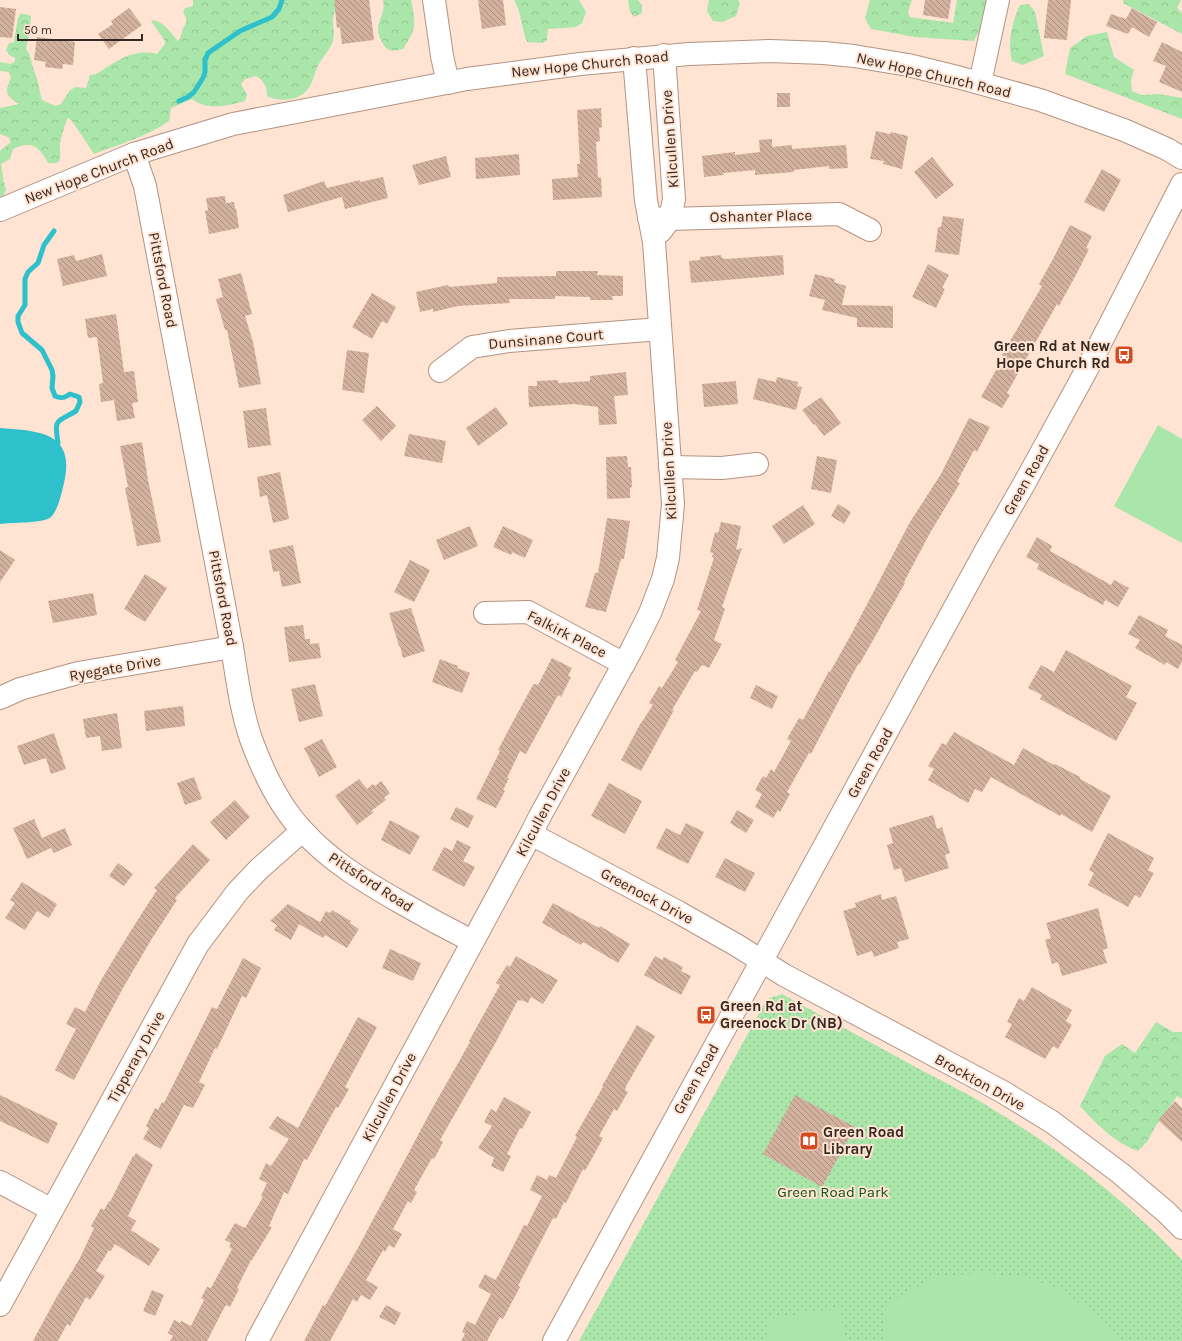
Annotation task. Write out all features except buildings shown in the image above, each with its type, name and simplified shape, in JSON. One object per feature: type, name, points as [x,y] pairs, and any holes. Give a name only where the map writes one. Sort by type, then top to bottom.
[{"type":"street","points":[[434,0],[442,56],[448,83]]},
{"type":"street","points":[[980,83],[998,0]]},
{"type":"street","name":"New Hope Church Road","points":[[0,210],[134,154],[233,124],[448,83],[554,67],[664,55],[770,51],[824,53],[854,56],[908,65],[1040,100],[1148,140],[1182,158]]},
{"type":"street","name":"Kilcullen Drive","points":[[257,1341],[472,941],[624,664],[650,613],[663,578],[668,558],[673,504],[654,242],[659,218],[674,198],[664,55]]},
{"type":"street","name":"Kilcullen Drive","points":[[634,58],[646,201],[659,218]]},
{"type":"street","name":"Pittsford Road","points":[[134,154],[145,186],[232,647],[238,689],[251,738],[260,762],[274,790],[288,813],[302,831],[325,853],[374,888],[472,941]]},
{"type":"street","name":"Green Road","points":[[554,1341],[1086,371],[1182,184]]},
{"type":"street","name":"Oshanter Place","points":[[659,218],[839,214],[870,230]]},
{"type":"street","name":"Dunsinane Court","points":[[440,371],[472,347],[509,341],[660,329]]},
{"type":"street","points":[[670,467],[722,468],[757,464]]},
{"type":"street","name":"Falkirk Place","points":[[485,612],[528,612],[624,664]]},
{"type":"street","name":"Ryegate Drive","points":[[0,698],[20,689],[78,673],[232,647]]},
{"type":"street","name":"Tipperary Drive","points":[[0,1305],[198,944],[238,891],[302,831]]},
{"type":"street","name":"Greenock Drive","points":[[531,834],[678,912],[738,946],[761,962]]},
{"type":"street","name":"Brockton Drive","points":[[761,962],[901,1039],[1002,1092],[1052,1122],[1120,1173],[1166,1212],[1182,1228]]},
{"type":"street","points":[[0,1182],[52,1210]]},
{"type":"green space","points":[[193,0],[341,0],[336,4],[333,19],[334,35],[332,44],[321,61],[311,84],[303,94],[298,97],[286,100],[268,97],[265,85],[259,78],[256,76],[245,79],[241,84],[247,95],[245,101],[225,106],[211,106],[198,103],[192,99],[171,108],[169,121],[152,132],[94,154],[72,121],[68,118],[60,143],[60,159],[57,163],[48,163],[41,152],[34,146],[25,145],[13,149],[10,159],[1,164],[6,190],[3,197],[0,198],[0,151],[11,142],[8,137],[0,134],[0,108],[19,104],[9,96],[7,87],[11,78],[9,72],[0,71],[0,62],[11,64],[15,61],[15,58],[9,55],[6,50],[9,43],[14,42],[20,14],[31,16],[26,49],[29,53],[42,100],[55,106],[61,104],[70,90],[76,87],[86,88],[90,75],[97,74],[119,60],[137,53],[157,54],[165,44],[165,41],[151,21],[154,20],[161,23],[178,41],[186,22],[183,12],[185,8],[193,6]]},
{"type":"green space","points":[[383,0],[411,0],[414,15],[414,26],[411,36],[403,49],[393,51],[388,50],[384,46],[379,35],[378,30],[384,6]]},
{"type":"green space","points":[[514,0],[579,0],[586,12],[582,23],[576,27],[548,29],[547,40],[543,43],[527,42],[519,10]]},
{"type":"green space","points":[[628,0],[638,0],[642,5],[642,13],[634,17],[630,12]]},
{"type":"green space","points":[[709,0],[738,0],[740,3],[736,16],[722,22],[713,21],[707,11]]},
{"type":"green space","points":[[870,0],[912,0],[908,12],[910,17],[953,23],[957,0],[990,0],[980,29],[974,41],[915,37],[871,29],[865,18]]},
{"type":"green space","points":[[1123,0],[1181,0],[1177,8],[1182,13],[1182,34],[1123,3]]},
{"type":"green space","points":[[1029,4],[1035,12],[1044,56],[1023,65],[1012,61],[1010,40],[1015,18],[1020,5]]},
{"type":"green space","points":[[1107,32],[1114,57],[1134,70],[1131,81],[1132,91],[1142,95],[1159,94],[1182,98],[1182,119],[1065,74],[1070,48],[1087,36]]},
{"type":"green space","points":[[1158,425],[1182,439],[1182,543],[1114,506]]},
{"type":"green space","name":"Green Road Park","points":[[782,994],[967,1094],[1020,1126],[1069,1160],[1117,1198],[1161,1238],[1182,1260],[1182,1341],[579,1341],[767,999]]},
{"type":"green space","points":[[1156,1022],[1173,1032],[1182,1032],[1182,1099],[1177,1096],[1155,1127],[1147,1142],[1138,1151],[1114,1138],[1099,1126],[1080,1106],[1105,1056],[1122,1044],[1135,1053]]},
{"type":"green space","points":[[981,1273],[1031,1278],[1066,1293],[1109,1325],[1120,1341],[884,1341],[886,1305],[935,1277]]},
{"type":"green space","points":[[840,1308],[845,1341],[769,1341],[766,1319]]},
{"type":"water","points":[[0,428],[40,433],[51,437],[59,444],[64,453],[66,466],[62,491],[56,510],[51,517],[34,522],[0,524]]},
{"type":"waterway","points":[[179,101],[188,97],[194,92],[203,78],[205,72],[205,60],[208,53],[240,31],[272,17],[279,9],[282,0]]},
{"type":"waterway","points":[[53,445],[58,443],[56,429],[58,422],[76,411],[80,402],[79,397],[70,394],[63,398],[55,396],[52,388],[52,370],[42,350],[22,333],[18,322],[18,316],[25,305],[25,279],[28,272],[38,263],[44,245],[54,231]]},
{"type":"place","name":"Green Rd at New Hope Church Rd","points":[[1124,355]]},
{"type":"place","name":"Green Rd at Greenock Dr (NB)","points":[[706,1015]]},
{"type":"place","name":"Green Road Library","points":[[809,1141]]}]
